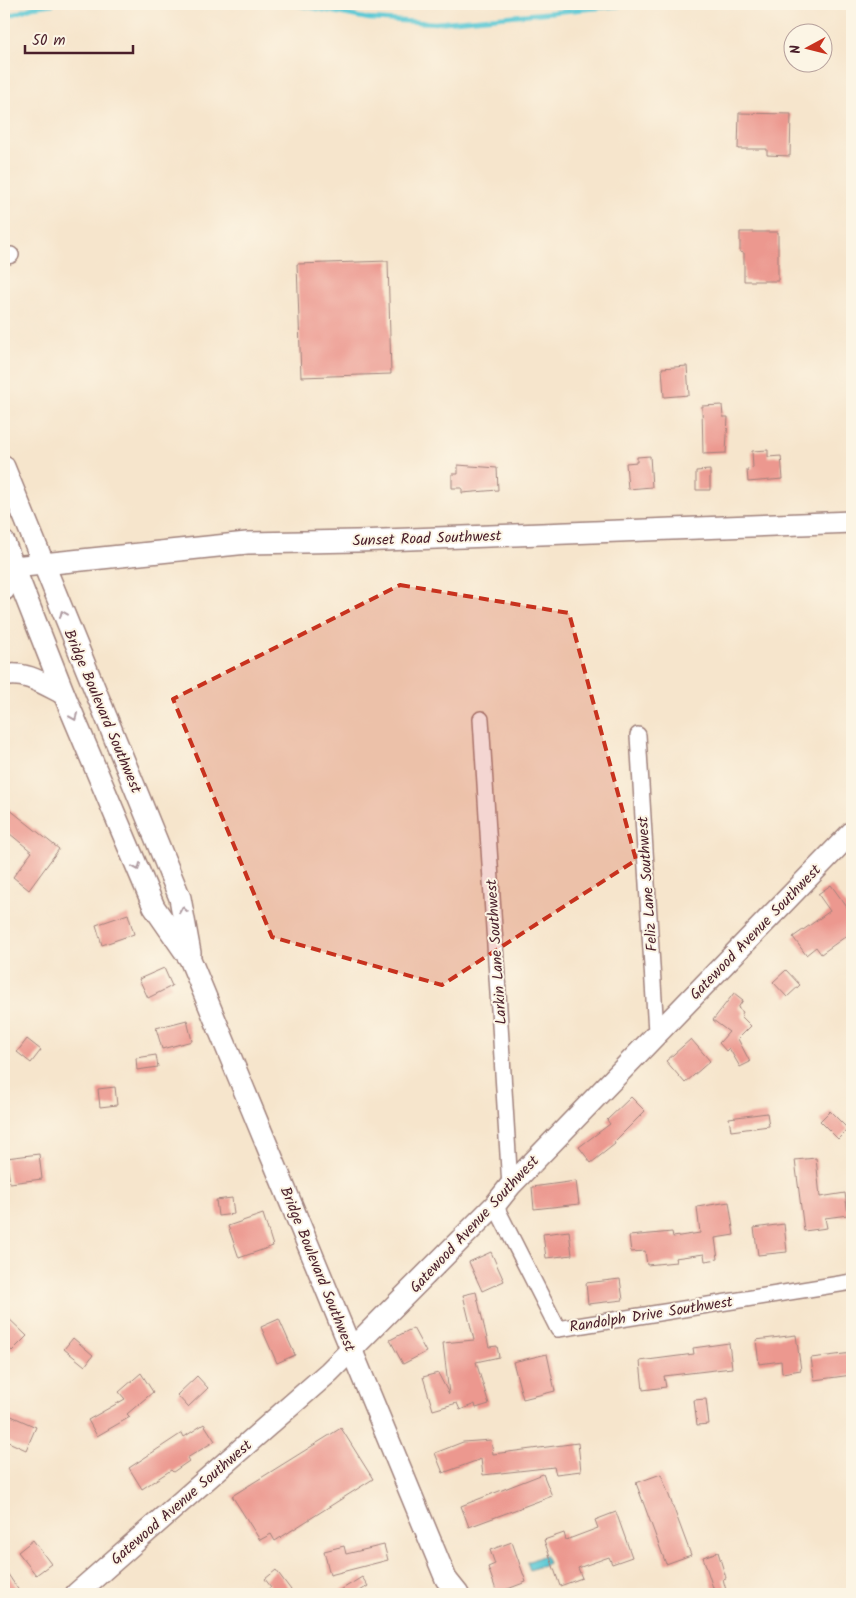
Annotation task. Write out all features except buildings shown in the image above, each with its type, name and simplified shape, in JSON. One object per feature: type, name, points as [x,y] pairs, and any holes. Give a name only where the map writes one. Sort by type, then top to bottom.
[{"type":"street","name":"Bridge Boulevard Southwest","points":[[4,467],[41,562],[180,898],[190,959]]},
{"type":"street","name":"Sunset Road Southwest","points":[[9,567],[41,562],[247,543],[357,541],[852,522]]},
{"type":"street","name":"Bridge Boulevard Southwest","points":[[4,542],[9,567],[154,907],[190,959],[450,1589]]},
{"type":"street","points":[[4,590],[9,567]]},
{"type":"street","points":[[4,676],[10,674],[32,678],[64,694]]},
{"type":"street","name":"Larkin Lane Southwest","points":[[481,719],[510,1186]]},
{"type":"street","name":"Feliz Lane Southwest","points":[[638,735],[656,1032]]},
{"type":"street","name":"Gatewood Avenue Southwest","points":[[76,1594],[351,1351],[495,1205],[510,1186],[656,1032],[852,832]]},
{"type":"street","name":"Randolph Drive Southwest","points":[[495,1205],[558,1330],[852,1282]]},
{"type":"highlighted area","points":[[400,585],[569,613],[636,860],[442,985],[272,937],[173,699]]},
{"type":"water","points":[[545,1555],[548,1563],[530,1570],[527,1562]]},
{"type":"waterway","points":[[4,18],[33,7],[53,4]]},
{"type":"waterway","points":[[292,4],[369,19],[435,23],[642,4]]}]
